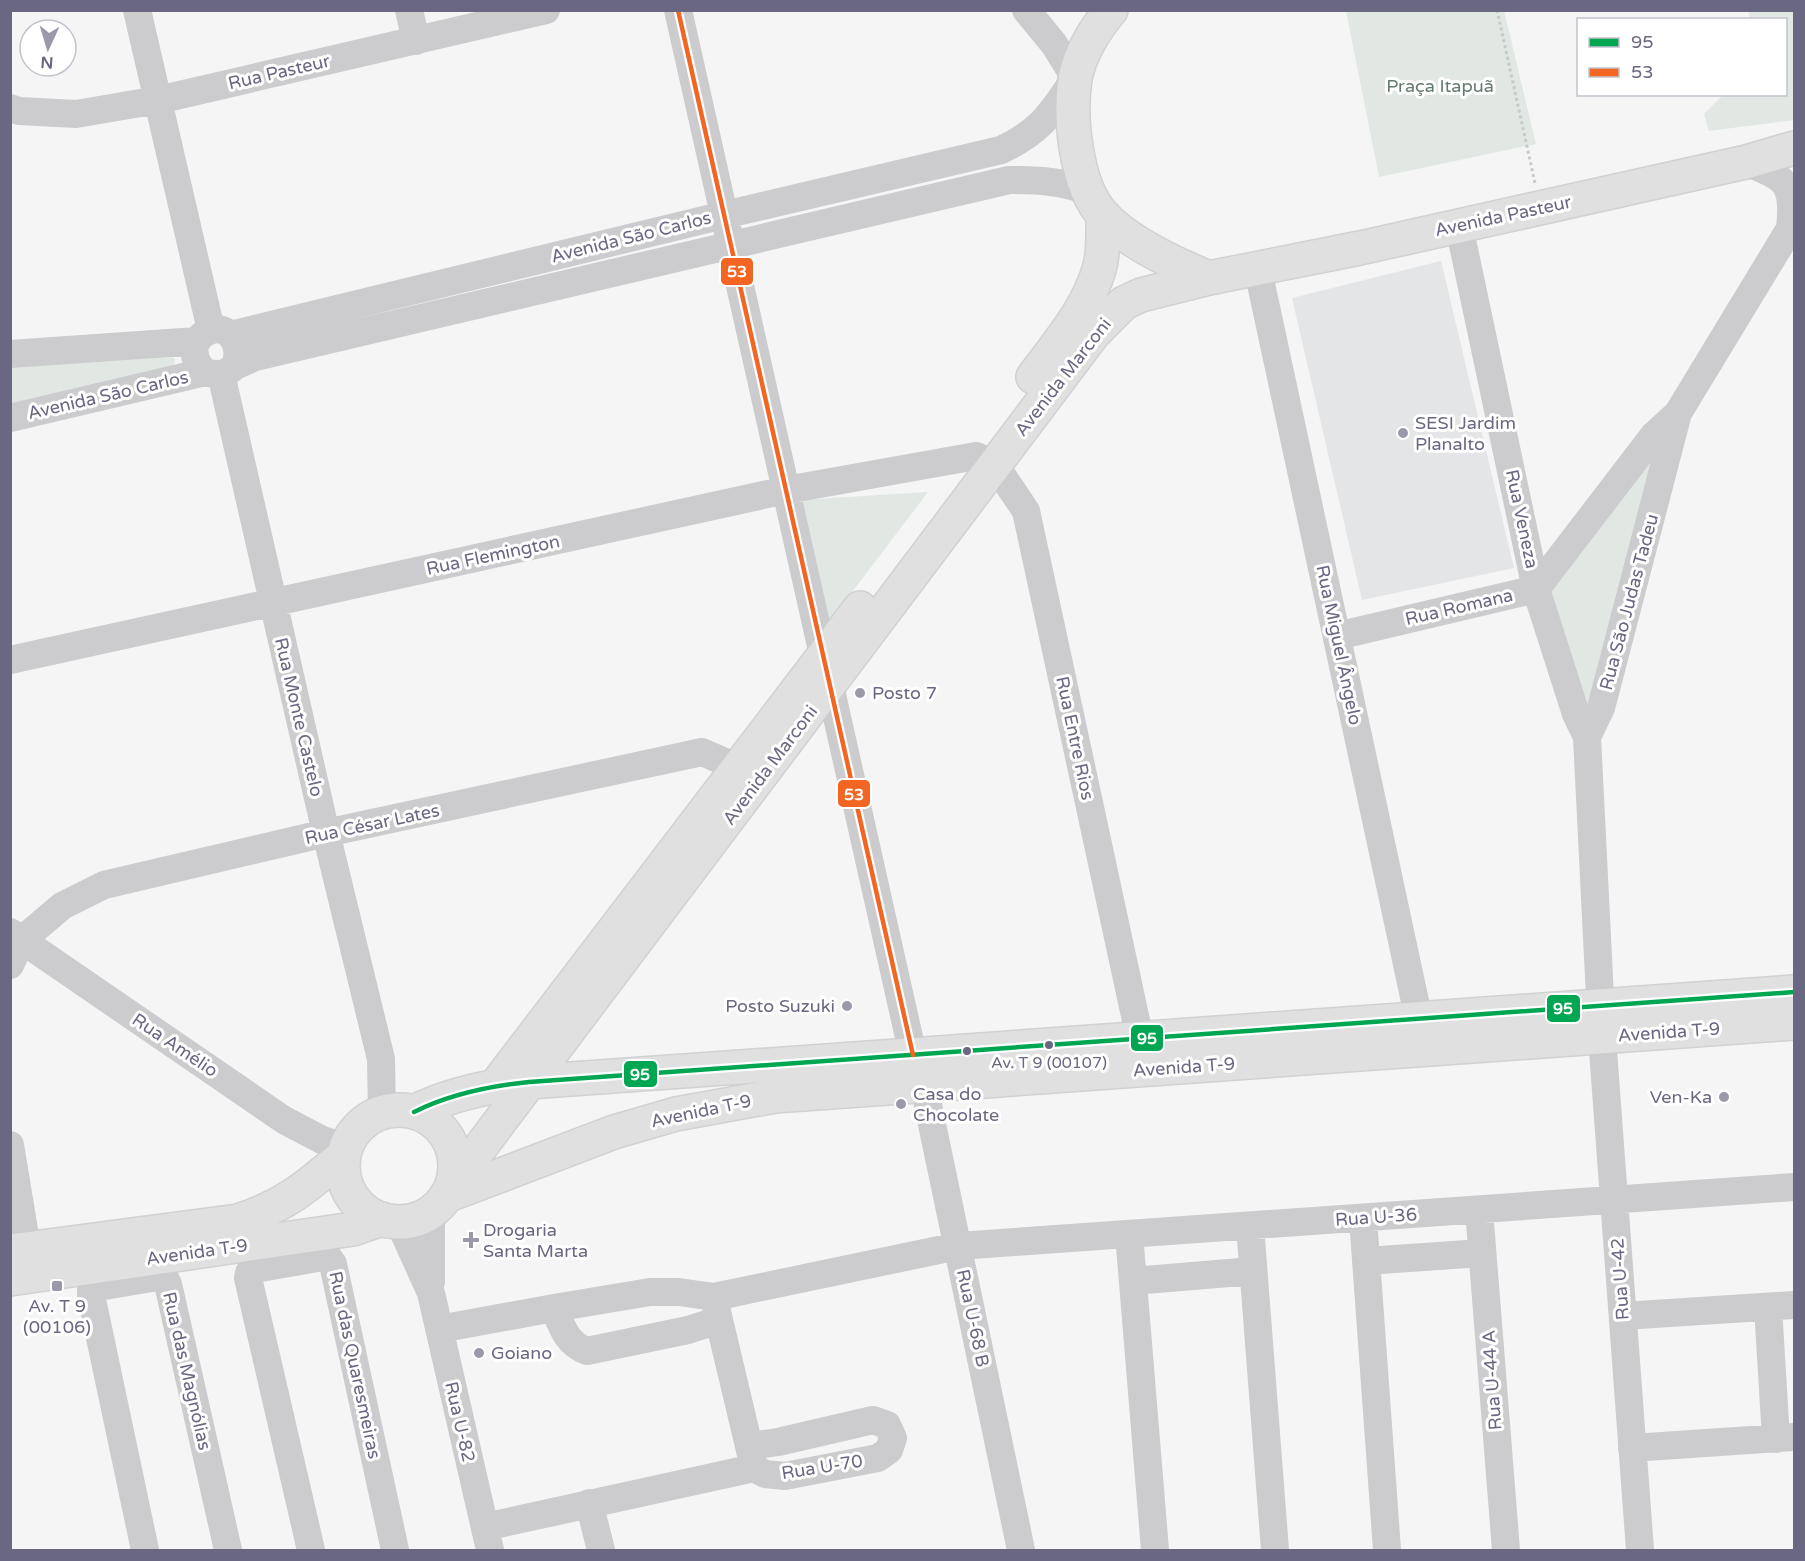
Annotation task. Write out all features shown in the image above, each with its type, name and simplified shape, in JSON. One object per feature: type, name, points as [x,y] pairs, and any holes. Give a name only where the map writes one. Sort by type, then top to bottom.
[{"type":"main road","points":[[1111,10],[1092,37],[1075,78],[1075,135],[1078,156],[1095,203],[1138,244],[1209,278]]},
{"type":"main road","name":"Avenida Pasteur","points":[[1209,278],[1258,270],[1543,208],[1754,160],[1794,148]]},
{"type":"main road","name":"Avenida Marconi","points":[[1084,327],[1100,264],[1095,203]]},
{"type":"main road","name":"Avenida Marconi","points":[[496,1085],[748,774],[1084,327],[1141,295],[1209,278]]},
{"type":"main road","name":"Avenida Marconi","points":[[443,1198],[529,1082],[748,774]]},
{"type":"main road","name":"Avenida T-9","points":[[443,1198],[557,1152],[614,1132],[676,1114],[775,1095],[924,1086],[1601,1022],[1794,992]]},
{"type":"main road","name":"Avenida T-9","points":[[401,1112],[496,1085],[529,1082],[1419,1020],[1794,1023]]},
{"type":"main road","points":[[401,1112],[428,1119],[440,1128],[449,1141],[454,1155],[455,1170],[443,1198],[410,1221],[391,1221],[364,1209],[351,1194],[345,1182],[343,1168],[345,1151],[360,1126],[401,1112]]},
{"type":"main road","name":"Avenida T-9","points":[[19,1250],[238,1221],[262,1213],[303,1191],[345,1151]]},
{"type":"main road","name":"Avenida T-9","points":[[10,1280],[353,1229],[391,1221]]},
{"type":"street","points":[[137,10],[213,335]]},
{"type":"street","points":[[409,10],[416,41]]},
{"type":"street","name":"Rua Pasteur","points":[[10,108],[19,111],[76,114],[158,100],[546,10]]},
{"type":"street","points":[[678,10],[913,1055]]},
{"type":"street","points":[[1026,10],[1054,44],[1075,78]]},
{"type":"street","name":"Avenida São Carlos","points":[[10,354],[213,335],[1001,150],[1023,139],[1039,127],[1053,112],[1075,78]]},
{"type":"street","points":[[1001,150],[1009,180]]},
{"type":"street","points":[[1754,160],[1794,162]]},
{"type":"street","name":"Rua São Judas Tadeu","points":[[1601,1022],[1587,737],[1601,708],[1678,413],[1792,225],[1787,185],[1754,160]]},
{"type":"street","name":"Avenida São Carlos","points":[[10,418],[220,371],[255,357],[1009,180],[1066,183],[1095,203]]},
{"type":"street","name":"Rua Veneza","points":[[1459,226],[1536,589],[1576,714],[1587,737]]},
{"type":"street","name":"Rua Miguel Ângelo","points":[[1258,270],[1419,1020]]},
{"type":"street","points":[[213,335],[237,344],[238,356],[220,371],[194,358],[213,335]]},
{"type":"street","name":"Rua Monte Castelo","points":[[220,371],[326,833],[381,1059],[401,1112]]},
{"type":"street","name":"Rua Romana","points":[[1337,636],[1536,589],[1654,435],[1678,413]]},
{"type":"street","name":"Rua Flemington","points":[[10,660],[786,490],[986,460]]},
{"type":"street","name":"Rua Entre Rios","points":[[986,460],[1026,510],[1140,1039]]},
{"type":"street","name":"Rua César Lates","points":[[14,946],[62,906],[104,885],[326,833],[702,752],[748,774]]},
{"type":"street","name":"Rua Amélio","points":[[14,946],[284,1120],[345,1151]]},
{"type":"street","name":"Rua U-42","points":[[1601,1022],[1640,1551]]},
{"type":"street","name":"Rua U-68 B","points":[[924,1086],[1021,1551]]},
{"type":"street","points":[[10,1145],[19,1250]]},
{"type":"street","name":"Rua U-36","points":[[716,1308],[958,1246],[1794,1187]]},
{"type":"street","name":"Rua U-82","points":[[430,1293],[443,1198]]},
{"type":"street","name":"Rua U-44 A","points":[[1479,1210],[1506,1551]]},
{"type":"street","points":[[1364,1218],[1387,1551]]},
{"type":"street","name":"Rua U-82","points":[[391,1221],[430,1293],[487,1539]]},
{"type":"street","points":[[1250,1226],[1275,1551]]},
{"type":"street","points":[[1129,1234],[1155,1551]]},
{"type":"street","points":[[1366,1261],[1482,1253]]},
{"type":"street","name":"Rua das Quaresmeiras","points":[[312,1551],[248,1278],[249,1273],[255,1269],[328,1257],[333,1264],[395,1551]]},
{"type":"street","points":[[1133,1281],[1252,1271]]},
{"type":"street","name":"Rua das Magnólias","points":[[145,1551],[91,1291],[98,1287],[158,1277],[165,1278],[168,1284],[228,1551]]},
{"type":"street","points":[[439,1329],[554,1308],[650,1292],[679,1292],[716,1308],[688,1330],[587,1351],[575,1347],[567,1337],[554,1308]]},
{"type":"street","points":[[1623,1316],[1781,1306],[1785,1438],[1632,1448]]},
{"type":"street","name":"Rua U-70","points":[[487,1539],[589,1503],[752,1457],[716,1308]]},
{"type":"street","points":[[589,1503],[601,1551]]},
{"type":"path","points":[[1497,10],[1539,204],[1543,208]]},
{"type":"shaded area","name":"SESI Jardim Planalto","points":[[1441,261],[1514,568],[1362,600],[1292,298]]},
{"type":"green space","name":"Praça Itapuã","points":[[1346,11],[1504,11],[1536,144],[1379,177]]},
{"type":"green space","points":[[1748,11],[1794,11],[1794,120],[1709,131],[1704,114],[1722,96],[1787,96],[1787,18],[1750,18]]},
{"type":"green space","points":[[167,353],[175,359],[173,369],[11,408],[10,359]]},
{"type":"green space","points":[[1670,431],[1592,717],[1547,592]]},
{"type":"green space","points":[[928,492],[824,629],[800,500]]},
{"type":"transit line","name":"53","points":[[678,10],[913,1055]]},
{"type":"transit line","name":"95","points":[[414,1112],[442,1100],[470,1092],[529,1082],[1794,992]]},
{"type":"place","name":"SESI Jardim Planalto","points":[[1403,433]]},
{"type":"place","name":"Posto 7","points":[[860,693]]},
{"type":"place","name":"Posto Suzuki","points":[[847,1006]]},
{"type":"place","name":"Av. T 9 (00107)","points":[[1049,1045]]},
{"type":"place","name":"Ven-Ka","points":[[1724,1097]]},
{"type":"place","name":"Casa do Chocolate","points":[[901,1104]]},
{"type":"place","name":"Drogaria Santa Marta","points":[[471,1240]]},
{"type":"place","name":"Av. T 9 (00106)","points":[[57,1286]]},
{"type":"place","name":"Goiano","points":[[479,1353]]}]
